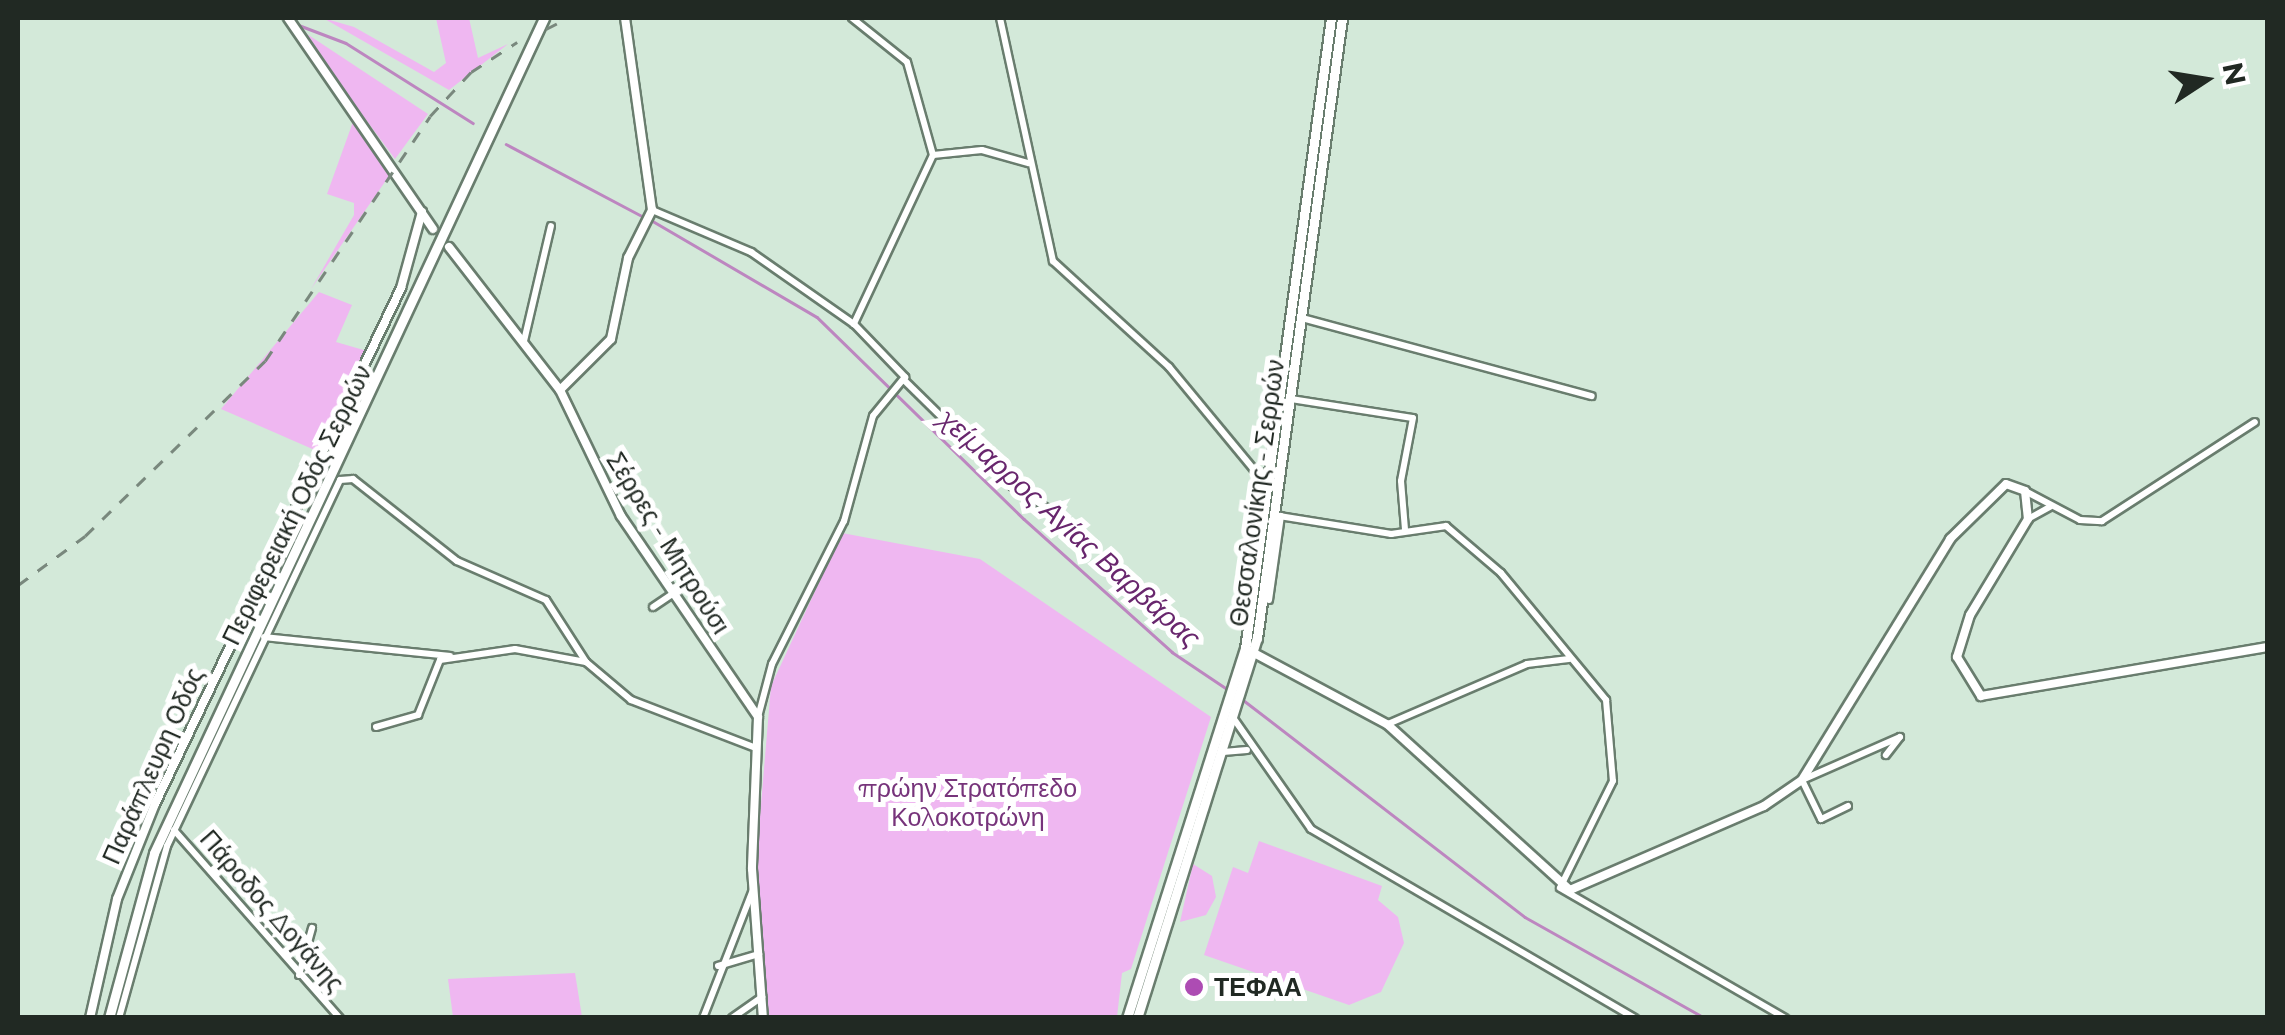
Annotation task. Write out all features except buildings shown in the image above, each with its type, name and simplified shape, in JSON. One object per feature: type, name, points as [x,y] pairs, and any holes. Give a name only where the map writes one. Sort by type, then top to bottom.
[{"type":"main road","name":"Περιφερειακή Οδός Σερρών","points":[[110,1018],[159,840],[544,18]]},
{"type":"main road","name":"Θεσσαλονίκης - Σερρών","points":[[1273,515],[1268,488],[1331,18]]},
{"type":"main road","name":"Θεσσαλονίκης - Σερρών","points":[[1244,671],[1254,653],[1342,18]]},
{"type":"main road","name":"Θεσσαλονίκης - Σερρών","points":[[1137,1018],[1222,752],[1262,598]]},
{"type":"main road","name":"Θεσσαλονίκης - Σερρών","points":[[1127,1018],[1232,715]]},
{"type":"street","points":[[288,18],[305,34],[433,229]]},
{"type":"street","points":[[560,390],[611,339],[651,213],[625,18]]},
{"type":"street","points":[[852,18],[907,62],[933,155],[854,324]]},
{"type":"street","points":[[1000,18],[1029,163],[1058,269],[1169,366],[1268,488]]},
{"type":"street","points":[[933,155],[982,150],[1029,163]]},
{"type":"street","name":"Παράπλευρη Οδός","points":[[90,1018],[118,899],[155,804],[401,288],[422,212]]},
{"type":"street","points":[[651,213],[738,244],[854,324],[904,383],[1006,481],[1058,514]]},
{"type":"street","points":[[524,341],[551,226]]},
{"type":"street","name":"Σέρρες - Μητρούσι","points":[[449,247],[560,390],[603,485],[672,594],[758,717]]},
{"type":"street","points":[[1302,318],[1592,396]]},
{"type":"street","points":[[763,1018],[754,890],[758,717],[772,664],[844,522],[873,416],[904,383]]},
{"type":"street","points":[[1290,398],[1414,420],[1401,481],[1406,530]]},
{"type":"street","points":[[1802,780],[1950,540],[2000,486],[2025,492],[2050,507],[2091,522],[2114,516],[2256,422]]},
{"type":"street","points":[[119,1018],[134,943],[174,830],[264,637],[347,478],[457,561],[546,600],[586,662],[631,700],[760,751]]},
{"type":"street","points":[[2025,492],[2028,519]]},
{"type":"street","points":[[2050,507],[2028,519],[1958,646],[1958,668],[1981,696],[2268,647]]},
{"type":"street","points":[[1273,515],[1406,530],[1453,529],[1514,587],[1568,659],[1606,698],[1613,781],[1560,888]]},
{"type":"street","points":[[652,606],[672,594]]},
{"type":"street","points":[[264,637],[452,656],[515,649],[586,662]]},
{"type":"street","points":[[1254,653],[1388,724],[1560,888],[1785,1018]]},
{"type":"street","points":[[376,726],[418,715],[428,673],[452,656]]},
{"type":"street","points":[[1388,724],[1527,664],[1568,659]]},
{"type":"street","points":[[1232,715],[1256,758],[1312,828],[1635,1018]]},
{"type":"street","points":[[1560,888],[1590,887],[1802,780],[1900,737],[1886,755]]},
{"type":"street","points":[[1222,752],[1240,747],[1256,758]]},
{"type":"street","points":[[1802,780],[1821,818],[1848,806]]},
{"type":"street","name":"Πάροδος Δογάνης","points":[[174,830],[340,1018]]},
{"type":"street","points":[[703,1017],[738,912],[754,890]]},
{"type":"street","points":[[738,912],[755,912]]},
{"type":"street","points":[[299,976],[312,928]]},
{"type":"street","points":[[718,966],[758,954]]},
{"type":"street","points":[[732,1018],[762,997]]},
{"type":"green space","points":[[323,18],[354,27],[434,72],[446,63],[436,18],[469,18],[478,58],[508,44],[449,90]]},
{"type":"green space","points":[[307,34],[428,114],[395,159],[358,109]]},
{"type":"green space","points":[[354,119],[389,176],[311,289],[354,215],[354,203],[327,194]]},
{"type":"green space","points":[[319,292],[352,305],[336,342],[367,351],[317,451],[221,409]]},
{"type":"green space","name":"πρώην Στρατόπεδο Κολοκοτρώνη","points":[[842,533],[980,559],[1211,717],[1131,969],[1122,973],[1117,1017],[769,1018],[756,864],[771,686]]},
{"type":"green space","points":[[1259,841],[1382,886],[1378,900],[1398,917],[1404,943],[1381,992],[1349,1005],[1204,955],[1233,867],[1248,873]]},
{"type":"green space","points":[[1193,864],[1212,876],[1216,897],[1206,915],[1180,922]]},
{"type":"green space","points":[[575,973],[582,1017],[453,1017],[448,979]]},
{"type":"waterway","name":"χείμαρρος Αγίας Βαρβάρας","points":[[296,24],[346,43],[473,123]]},
{"type":"waterway","name":"χείμαρρος Αγίας Βαρβάρας","points":[[506,144],[644,217]]},
{"type":"waterway","name":"χείμαρρος Αγίας Βαρβάρας","points":[[651,220],[817,317],[1024,519],[1172,652],[1227,689]]},
{"type":"waterway","name":"χείμαρρος Αγίας Βαρβάρας","points":[[1242,699],[1525,917],[1705,1018]]},
{"type":"railway","points":[[546,29],[568,18]]},
{"type":"railway","points":[[18,585],[85,536],[265,361],[430,116],[471,72],[517,42]]},
{"type":"place","name":"ΤΕΦΑΑ","points":[[1194,987]]}]
